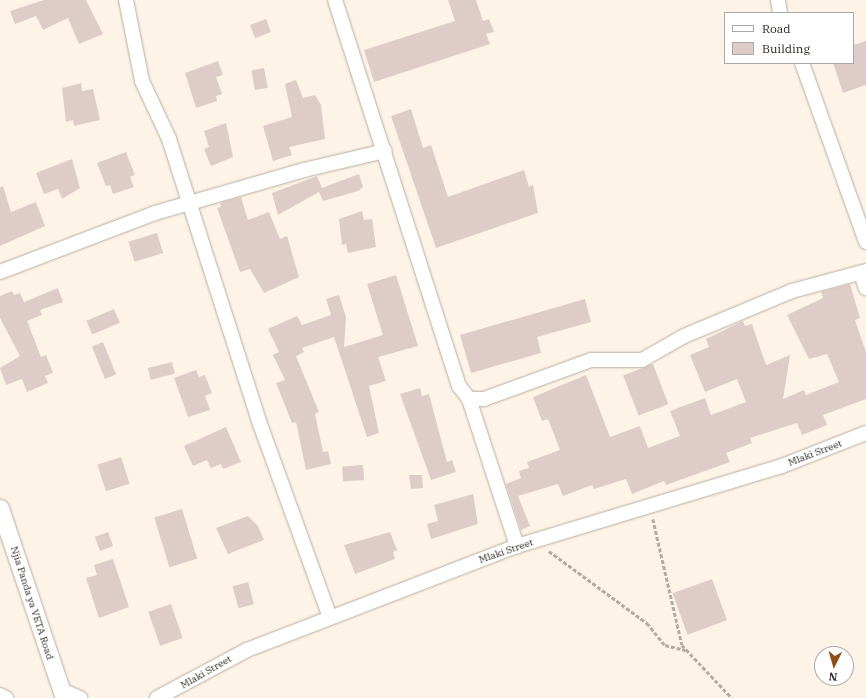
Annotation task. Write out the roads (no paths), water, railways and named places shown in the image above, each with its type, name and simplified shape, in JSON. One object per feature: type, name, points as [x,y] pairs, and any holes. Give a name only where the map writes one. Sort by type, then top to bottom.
[{"type":"street","points":[[126,0],[142,81],[169,139],[260,424],[330,617]]},
{"type":"street","points":[[335,0],[385,151],[459,386],[470,399],[517,546]]},
{"type":"street","points":[[778,0],[780,12]]},
{"type":"street","points":[[802,64],[866,242]]},
{"type":"street","points":[[0,272],[155,213],[190,205],[304,170],[385,151]]},
{"type":"street","points":[[470,399],[484,399],[591,360],[642,360],[684,336],[792,291],[863,272],[866,288]]},
{"type":"street","name":"Mlaki Street","points":[[157,698],[247,650],[517,546],[782,466],[866,433]]},
{"type":"street","name":"Njia Panda ya VETA Road","points":[[0,508],[62,694]]},
{"type":"street","points":[[62,694],[80,698]]},
{"type":"street","points":[[0,695],[6,698]]}]
